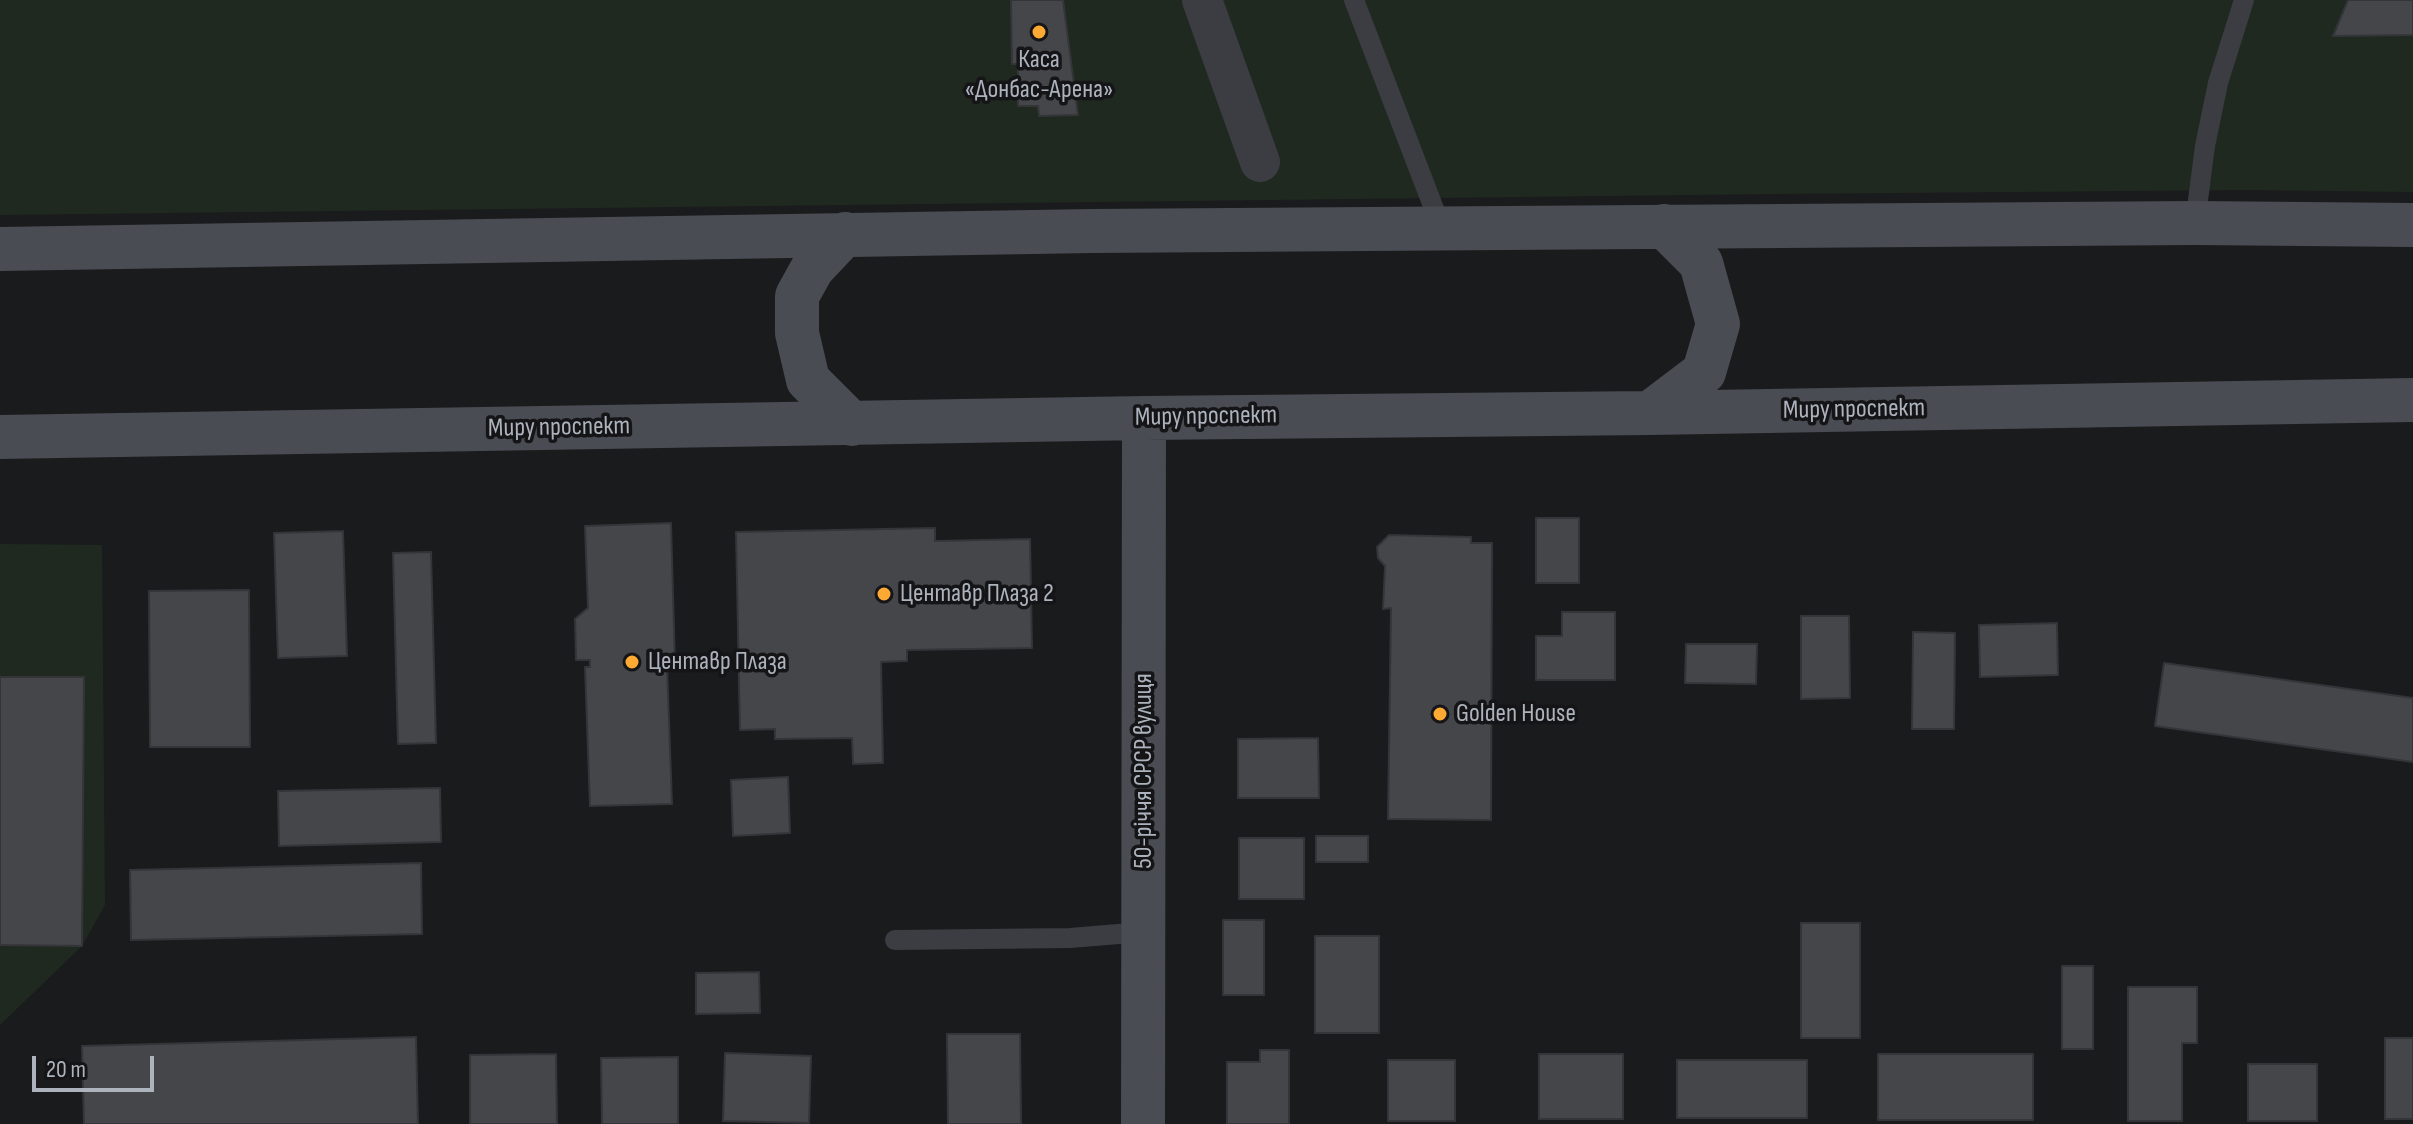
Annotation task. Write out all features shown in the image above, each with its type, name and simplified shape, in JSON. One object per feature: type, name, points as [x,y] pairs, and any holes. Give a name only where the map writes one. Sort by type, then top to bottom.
[{"type":"main road","points":[[0,249],[1441,227],[2195,223],[2413,225]]},
{"type":"main road","points":[[1650,413],[1704,372],[1718,324],[1701,263],[1664,226]]},
{"type":"main road","points":[[845,234],[812,269],[797,296],[797,333],[808,380],[852,424]]},
{"type":"main road","name":"Миру проспект","points":[[0,437],[2413,400]]},
{"type":"main road","name":"50-річчя СРСР вулиця","points":[[1143,1124],[1144,418]]},
{"type":"street","points":[[1202,0],[1260,162]]},
{"type":"lane","points":[[1354,0],[1441,227]]},
{"type":"lane","points":[[2195,223],[2205,146],[2218,83],[2244,0]]},
{"type":"lane","points":[[895,940],[1070,938],[1143,932]]},
{"type":"shaded area","points":[[0,0],[2413,0],[2413,192],[2247,190],[1776,194],[0,215]]},
{"type":"shaded area","points":[[0,544],[102,545],[105,905],[82,946],[0,1025]]},
{"type":"building","name":"Каса «Донбас-Арена»","points":[[1011,0],[1063,0],[1078,115],[1039,116],[1038,106],[1018,106],[1018,64],[1012,64]]},
{"type":"building","points":[[2348,0],[2413,0],[2413,35],[2333,36]]},
{"type":"building","points":[[1536,518],[1579,518],[1579,583],[1536,583]]},
{"type":"building","name":"Центавр Плаза","points":[[671,523],[675,665],[667,666],[672,804],[590,806],[585,667],[590,667],[590,660],[576,660],[575,619],[588,608],[585,526]]},
{"type":"building","name":"Центавр Плаза 2","points":[[935,528],[935,541],[1030,539],[1032,648],[907,650],[907,661],[881,662],[883,763],[853,764],[852,738],[775,739],[775,729],[740,730],[736,532]]},
{"type":"building","points":[[343,531],[347,656],[278,658],[274,533]]},
{"type":"building","name":"Golden House","points":[[1389,535],[1471,537],[1471,543],[1492,543],[1491,820],[1388,819],[1391,608],[1383,609],[1385,566],[1378,558],[1377,547]]},
{"type":"building","points":[[431,552],[436,743],[398,744],[393,553]]},
{"type":"building","points":[[249,590],[250,747],[150,747],[149,591]]},
{"type":"building","points":[[1562,612],[1615,612],[1615,680],[1536,680],[1536,636],[1562,636]]},
{"type":"building","points":[[1801,616],[1849,616],[1850,698],[1801,699]]},
{"type":"building","points":[[2057,623],[2058,675],[1980,677],[1979,625]]},
{"type":"building","points":[[1913,632],[1955,633],[1954,729],[1912,729]]},
{"type":"building","points":[[1686,644],[1757,644],[1756,684],[1685,683]]},
{"type":"building","points":[[2164,663],[2413,698],[2413,762],[2155,726]]},
{"type":"building","points":[[0,677],[84,677],[82,946],[0,945]]},
{"type":"building","points":[[1318,738],[1319,798],[1238,798],[1238,739]]},
{"type":"building","points":[[788,777],[790,833],[733,836],[731,780]]},
{"type":"building","points":[[440,788],[441,842],[279,846],[278,791]]},
{"type":"building","points":[[1316,836],[1368,836],[1368,862],[1316,862]]},
{"type":"building","points":[[1239,838],[1304,838],[1304,899],[1239,899]]},
{"type":"building","points":[[421,863],[422,934],[131,940],[130,870]]},
{"type":"building","points":[[1223,920],[1264,920],[1264,995],[1223,995]]},
{"type":"building","points":[[1801,923],[1860,923],[1860,1038],[1801,1038]]},
{"type":"building","points":[[1315,936],[1379,936],[1379,1033],[1315,1033]]},
{"type":"building","points":[[2062,966],[2093,966],[2093,1049],[2062,1049]]},
{"type":"building","points":[[759,972],[760,1013],[696,1014],[696,973]]},
{"type":"building","points":[[2128,987],[2197,987],[2197,1043],[2182,1043],[2182,1121],[2128,1121]]},
{"type":"building","points":[[947,1034],[1020,1034],[1021,1124],[948,1124]]},
{"type":"building","points":[[416,1037],[418,1124],[84,1124],[82,1046]]},
{"type":"building","points":[[2385,1038],[2413,1038],[2413,1119],[2385,1119]]},
{"type":"building","points":[[1260,1050],[1289,1050],[1289,1124],[1227,1124],[1227,1062],[1260,1062]]},
{"type":"building","points":[[725,1053],[811,1056],[809,1123],[723,1121]]},
{"type":"building","points":[[556,1054],[557,1124],[470,1124],[470,1055]]},
{"type":"building","points":[[1539,1054],[1623,1054],[1623,1119],[1539,1119]]},
{"type":"building","points":[[1878,1054],[2033,1054],[2033,1120],[1878,1120]]},
{"type":"building","points":[[678,1057],[678,1124],[602,1124],[601,1058]]},
{"type":"building","points":[[1388,1060],[1455,1060],[1455,1121],[1388,1121]]},
{"type":"building","points":[[1677,1060],[1807,1060],[1807,1118],[1677,1118]]},
{"type":"building","points":[[2248,1064],[2317,1064],[2317,1121],[2248,1121]]},
{"type":"place","name":"Каса «Донбас-Арена»","points":[[1039,32]]},
{"type":"place","name":"Центавр Плаза 2","points":[[884,594]]},
{"type":"place","name":"Центавр Плаза","points":[[632,662]]},
{"type":"place","name":"Golden House","points":[[1440,714]]}]
